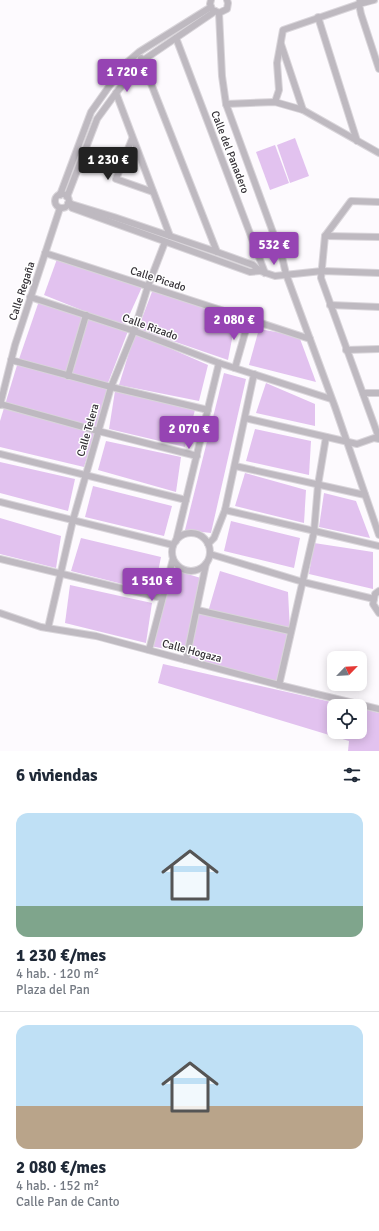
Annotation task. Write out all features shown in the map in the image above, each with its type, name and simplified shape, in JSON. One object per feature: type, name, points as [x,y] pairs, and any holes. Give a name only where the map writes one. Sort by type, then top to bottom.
[{"type":"street","points":[[214,8],[176,38],[142,61],[116,93],[97,119],[69,201],[64,207],[60,208],[56,201],[60,195],[91,112],[125,64],[139,52],[214,8],[227,9],[227,0]]},
{"type":"street","points":[[275,102],[279,90],[278,63],[283,30],[359,2],[374,0]]},
{"type":"street","points":[[359,2],[361,14],[379,69]]},
{"type":"street","points":[[214,8],[226,104],[282,257],[286,274],[379,535]]},
{"type":"street","points":[[318,17],[357,140]]},
{"type":"street","name":"Calle del Panadero","points":[[176,38],[263,272]]},
{"type":"street","points":[[280,43],[303,110]]},
{"type":"street","points":[[139,52],[217,252]]},
{"type":"street","points":[[116,93],[132,139],[170,236]]},
{"type":"street","points":[[226,104],[275,102],[303,110],[379,153]]},
{"type":"street","points":[[132,139],[116,179],[154,192]]},
{"type":"street","points":[[60,195],[75,204],[217,252],[253,265],[263,272],[275,276],[322,271],[379,273]]},
{"type":"street","points":[[69,201],[72,208],[250,272],[263,272]]},
{"type":"street","points":[[245,418],[357,444],[374,438],[379,438],[330,305],[322,278],[322,271],[325,236],[351,202],[379,202]]},
{"type":"street","name":"Calle Regaña","points":[[0,404],[11,360],[30,297],[60,208]]},
{"type":"street","points":[[325,236],[379,238]]},
{"type":"street","name":"Calle Telera","points":[[48,628],[73,520],[111,387],[134,332],[148,286],[165,242]]},
{"type":"street","name":"Calle Picado","points":[[45,253],[310,339]]},
{"type":"street","name":"Calle Rizado","points":[[30,297],[86,315],[219,363],[331,399]]},
{"type":"street","points":[[330,305],[379,307]]},
{"type":"street","points":[[68,376],[86,315]]},
{"type":"street","points":[[236,368],[249,319]]},
{"type":"street","points":[[346,350],[379,349]]},
{"type":"street","points":[[11,360],[111,387],[208,410]]},
{"type":"street","points":[[149,650],[173,560],[172,552],[219,363]]},
{"type":"street","points":[[208,544],[214,538],[225,510],[254,374]]},
{"type":"street","points":[[363,393],[379,393]]},
{"type":"street","points":[[0,404],[197,456]]},
{"type":"street","points":[[279,685],[290,631],[314,532],[318,485],[326,437]]},
{"type":"street","points":[[0,454],[86,474],[186,500]]},
{"type":"street","points":[[235,466],[365,496]]},
{"type":"street","points":[[0,502],[175,543]]},
{"type":"street","points":[[225,510],[379,546]]},
{"type":"street","points":[[175,543],[186,534],[198,535],[208,544],[210,554],[206,564],[186,660]]},
{"type":"street","points":[[210,554],[303,582],[374,599]]},
{"type":"street","points":[[0,559],[162,598]]},
{"type":"street","points":[[173,560],[183,570],[189,571],[199,570],[206,564]]},
{"type":"street","points":[[379,591],[374,599],[375,608],[379,613]]},
{"type":"street","points":[[197,610],[290,631]]},
{"type":"street","name":"Calle Hogaza","points":[[0,613],[48,628],[96,636],[279,685],[379,709]]},
{"type":"shaded area","points":[[295,138],[309,176],[290,183],[277,145]]},
{"type":"shaded area","points":[[275,145],[289,183],[270,190],[256,152]]},
{"type":"shaded area","points":[[57,259],[142,287],[124,327],[44,295]]},
{"type":"shaded area","points":[[153,289],[236,318],[228,360],[138,329]]},
{"type":"shaded area","points":[[39,301],[128,331],[108,383],[19,359]]},
{"type":"shaded area","points":[[259,329],[299,336],[316,382],[249,365]]},
{"type":"shaded area","points":[[135,333],[208,365],[199,401],[119,385]]},
{"type":"shaded area","points":[[18,362],[109,386],[84,467],[0,447],[0,421]]},
{"type":"shaded area","points":[[224,373],[246,379],[211,533],[185,530]]},
{"type":"shaded area","points":[[266,383],[315,404],[315,426],[256,413]]},
{"type":"shaded area","points":[[115,391],[195,410],[185,447],[109,429]]},
{"type":"shaded area","points":[[255,429],[311,441],[309,475],[246,461]]},
{"type":"shaded area","points":[[106,441],[181,457],[176,492],[98,470]]},
{"type":"shaded area","points":[[0,462],[75,479],[68,511],[0,493]]},
{"type":"shaded area","points":[[245,473],[306,490],[304,523],[235,506]]},
{"type":"shaded area","points":[[93,486],[172,506],[164,536],[85,517]]},
{"type":"shaded area","points":[[324,493],[356,501],[370,538],[319,527]]},
{"type":"shaded area","points":[[0,518],[61,536],[56,568],[0,554]]},
{"type":"shaded area","points":[[231,521],[300,538],[294,568],[224,551]]},
{"type":"shaded area","points":[[81,538],[161,557],[154,592],[71,571]]},
{"type":"shaded area","points":[[314,543],[373,552],[373,589],[309,574]]},
{"type":"shaded area","points":[[171,569],[204,579],[197,610],[208,612],[220,571],[288,592],[290,631],[279,685],[186,660],[187,653],[150,646]]},
{"type":"shaded area","points":[[70,585],[152,603],[146,643],[65,623]]},
{"type":"shaded area","points":[[163,664],[327,701],[327,734],[158,683]]},
{"type":"shaded area","points":[[367,710],[379,713],[379,751],[348,751],[349,741],[342,739],[367,739]]}]
